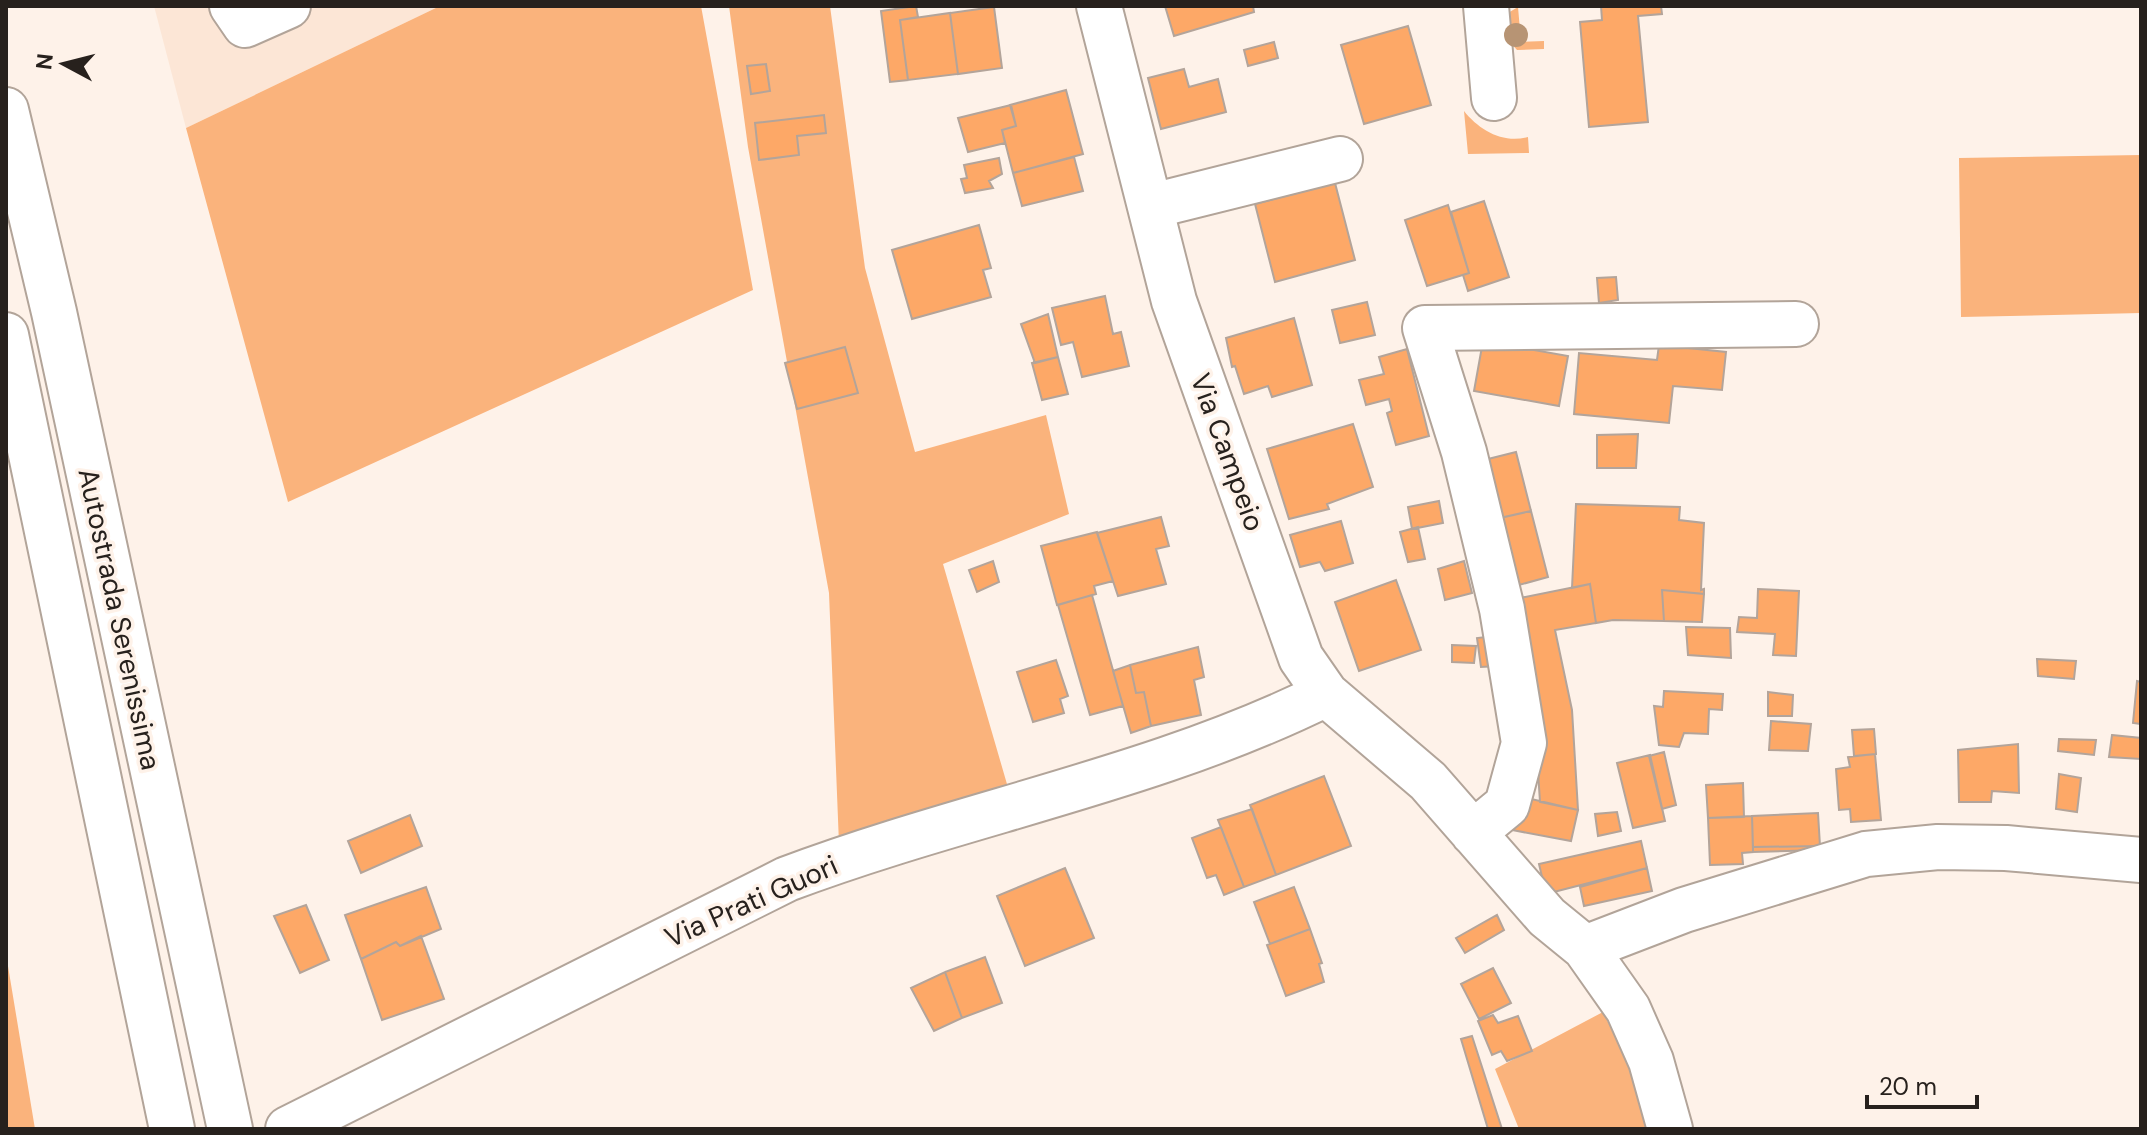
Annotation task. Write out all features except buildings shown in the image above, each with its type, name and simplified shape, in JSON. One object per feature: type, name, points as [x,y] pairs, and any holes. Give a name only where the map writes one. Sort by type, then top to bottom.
[{"type":"main road","points":[[232,6],[245,25],[288,6]]},
{"type":"main road","name":"Via Campeio","points":[[1099,6],[1174,301],[1301,658],[1326,694],[1418,772],[1547,917],[1585,948],[1628,1009],[1651,1061],[1670,1129]]},
{"type":"main road","points":[[1486,6],[1494,98]]},
{"type":"main road","name":"Autostrada Serenissima","points":[[6,110],[61,343],[230,1129]]},
{"type":"main road","points":[[1152,206],[1340,159]]},
{"type":"main road","points":[[1473,833],[1507,805],[1524,743],[1499,595],[1464,452],[1425,328],[1796,324]]},
{"type":"main road","name":"Autostrada Serenissima","points":[[6,335],[172,1129]]},
{"type":"main road","name":"Via Prati Guori","points":[[288,1129],[787,879],[835,861],[1107,781],[1270,722],[1326,694]]},
{"type":"main road","points":[[1585,948],[1684,910],[1866,854],[1938,847],[2006,848],[2141,860]]},
{"type":"shaded area","points":[[154,6],[440,6],[186,128]]},
{"type":"shaded area","points":[[440,6],[701,6],[753,290],[288,502],[186,128]]},
{"type":"shaded area","points":[[729,6],[830,6],[865,268],[915,452],[1046,415],[1069,514],[943,564],[1009,791],[839,844],[829,593],[748,147]]},
{"type":"shaded area","points":[[1518,7],[1521,42],[1544,41],[1544,49],[1517,50],[1509,41],[1508,13]]},
{"type":"shaded area","points":[[1464,111],[1492,134],[1510,139],[1528,137],[1529,153],[1468,154]]},
{"type":"shaded area","points":[[2141,155],[2141,313],[1961,317],[1959,158]]},
{"type":"shaded area","points":[[6,954],[35,1129],[6,1129]]},
{"type":"shaded area","points":[[1603,1012],[1634,1075],[1647,1129],[1519,1129],[1495,1069]]}]
